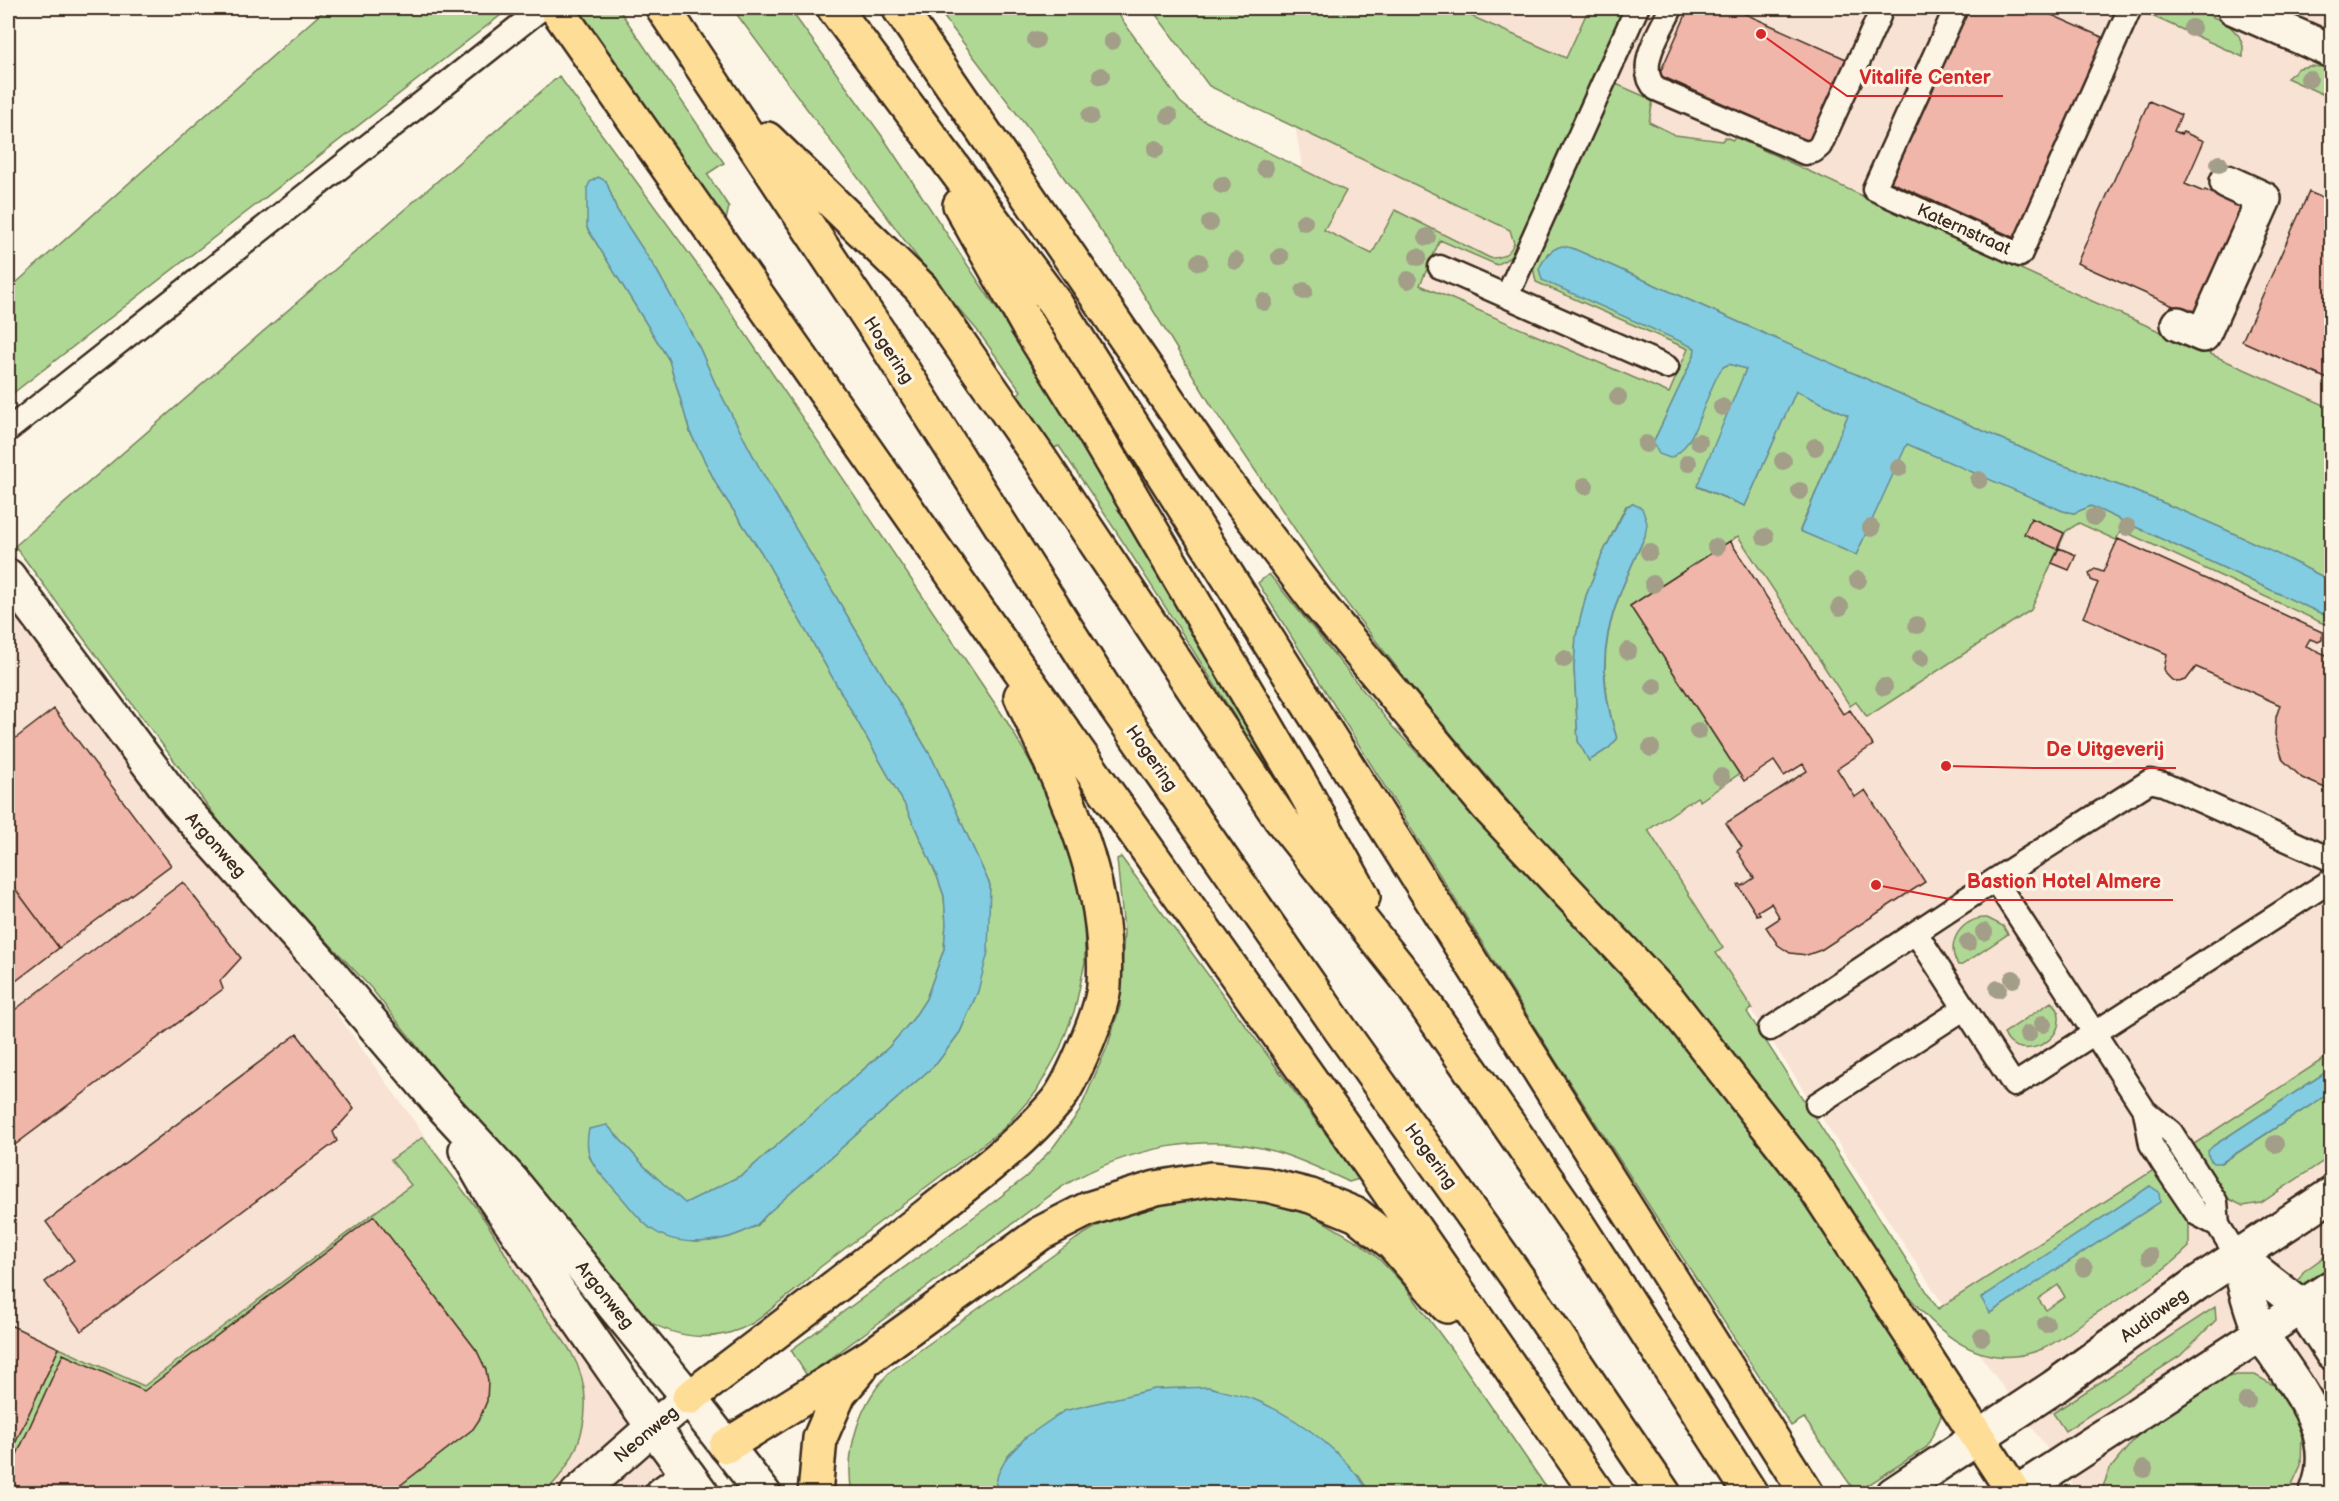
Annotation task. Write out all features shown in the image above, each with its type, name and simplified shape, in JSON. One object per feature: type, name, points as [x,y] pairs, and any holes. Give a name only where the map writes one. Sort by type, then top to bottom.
[{"type":"highway","points":[[556,8],[1546,1416],[1598,1494]]},
{"type":"highway","name":"Hogering","points":[[663,8],[885,343],[1116,707],[1333,1020],[1517,1277],[1664,1494]]},
{"type":"highway","points":[[834,8],[1057,306],[1803,1488]]},
{"type":"highway","points":[[899,8],[1214,466],[1317,602],[1488,807],[1675,1008],[1812,1183],[2015,1493]]},
{"type":"highway","points":[[895,89],[1028,326],[1088,422],[1304,790],[1407,978]]},
{"type":"highway","points":[[724,98],[921,288],[1053,477],[1280,818],[1407,978],[1574,1219],[1751,1494]]},
{"type":"highway","points":[[688,1398],[1002,1157],[1057,1101],[1084,1052],[1104,988],[1103,922],[1094,871],[1074,816],[991,629]]},
{"type":"highway","points":[[726,1446],[871,1356],[1041,1233],[1088,1209],[1156,1188],[1211,1179],[1267,1185],[1311,1196],[1357,1215],[1393,1244],[1546,1416]]},
{"type":"highway","points":[[815,1494],[820,1438],[839,1394],[871,1356]]},
{"type":"street","points":[[2234,8],[2331,51]]},
{"type":"street","points":[[2178,324],[2203,335],[2264,199],[2227,182]]},
{"type":"street","name":"Argonweg","points":[[8,576],[178,803],[317,958],[439,1102],[512,1181],[764,1494]]},
{"type":"street","name":"Argonweg","points":[[439,1102],[493,1197],[695,1484]]},
{"type":"street","name":"Audioweg","points":[[1893,1494],[2054,1387],[2237,1256],[2331,1194]]},
{"type":"street","points":[[2237,1256],[2301,1306],[2331,1353]]},
{"type":"street","points":[[2237,1256],[2260,1332],[2317,1415],[2325,1432],[2328,1457],[2323,1482],[2316,1494]]},
{"type":"street","points":[[2015,1493],[2331,1287]]},
{"type":"street","name":"Neonweg","points":[[577,1494],[688,1398]]},
{"type":"street","points":[[662,1494],[695,1484],[726,1446]]},
{"type":"lane","points":[[8,430],[542,8]]},
{"type":"lane","points":[[1507,296],[1637,8]]},
{"type":"lane","points":[[1671,8],[1647,62],[1646,69],[1651,83],[1656,88],[1673,88],[1805,153],[1814,151],[1820,146],[1874,10]]},
{"type":"lane","name":"Katernstraat","points":[[1956,8],[1874,189],[2020,255],[2130,8]]},
{"type":"lane","points":[[1440,267],[1667,367]]},
{"type":"lane","points":[[1770,1029],[1995,880],[2150,781],[2163,784],[2331,860]]},
{"type":"lane","points":[[1916,933],[2014,1085],[2331,879]]},
{"type":"lane","points":[[1995,880],[2145,1111],[2151,1144],[2197,1214],[2218,1225],[2237,1256]]},
{"type":"lane","points":[[1817,1104],[1965,1008]]},
{"type":"shaded area","points":[[1252,8],[2331,8],[2331,1493],[2079,1493],[1939,1298],[1756,1017],[1363,514],[1282,51]]},
{"type":"shaded area","points":[[8,559],[683,1493],[8,1493]]},
{"type":"green space","points":[[327,8],[510,8],[8,397],[8,290]]},
{"type":"green space","points":[[569,8],[618,8],[724,163],[707,174],[729,207],[726,220]]},
{"type":"green space","points":[[732,8],[789,8],[882,136],[1002,317],[1118,504],[1264,759],[1262,760],[1162,602],[1059,446],[1054,448],[1017,395],[1021,391],[977,330],[934,280]]},
{"type":"green space","points":[[937,8],[1114,8],[1180,102],[1201,119],[1346,191],[1324,230],[1372,254],[1395,210],[1490,258],[1502,257],[1514,243],[1510,230],[1209,86],[1151,8],[1453,8],[1566,58],[1589,8],[1624,8],[1512,256],[1497,265],[1440,240],[1420,285],[1669,393],[1688,349],[1536,282],[1533,267],[1616,84],[1653,100],[1649,122],[1675,135],[1722,141],[1725,137],[1733,140],[1735,137],[2036,276],[2331,408],[2331,581],[2194,516],[2124,487],[2053,462],[1572,248],[1548,253],[1539,269],[1695,348],[1694,356],[1653,443],[1723,367],[1729,364],[1746,369],[1698,487],[1745,506],[1796,391],[1848,415],[1800,530],[1856,555],[1906,443],[2063,511],[2074,513],[2091,506],[2331,618],[2331,627],[2121,530],[2116,540],[2079,523],[2066,531],[2031,610],[1867,717],[1856,702],[1850,706],[1738,536],[1630,606],[1739,774],[1700,801],[1697,797],[1648,830],[1723,948],[1716,953],[1752,1008],[1747,1012],[1938,1309],[2155,1169],[2189,1224],[2189,1247],[2155,1276],[2042,1349],[2013,1356],[1986,1354],[1961,1344],[1939,1328],[1900,1285],[1867,1241],[1529,826],[1416,692],[1354,613],[1213,408],[1129,271],[1051,159]],"holes":[[[1633,504],[1645,536],[1614,612],[1605,658],[1605,682],[1617,739],[1609,748],[1589,761],[1578,741],[1574,667],[1576,636],[1586,596],[1601,557],[1626,506]],[[2150,1186],[2159,1202],[1990,1313]],[[2058,1285],[2065,1297],[2046,1310],[2038,1299]]]},
{"type":"green space","points":[[2145,8],[2192,8],[2227,23],[2239,36],[2243,46],[2243,57],[2141,11]]},
{"type":"green space","points":[[2323,67],[2331,71],[2331,98],[2287,78],[2299,68]]},
{"type":"green space","points":[[559,76],[720,296],[1006,720],[1049,794],[1072,852],[1084,906],[1085,962],[1075,1009],[1059,1051],[1036,1092],[1003,1129],[819,1268],[800,1287],[754,1322],[737,1331],[722,1335],[692,1336],[664,1329],[637,1314],[529,1188],[371,988],[236,844],[15,546]],"holes":[[[606,181],[617,210],[657,271],[700,349],[760,469],[932,758],[990,885],[978,991],[960,1032],[937,1063],[768,1213],[757,1226],[711,1241],[695,1242],[676,1239],[650,1228],[599,1172],[588,1155],[607,1125],[646,1168],[685,1204],[744,1174],[889,1047],[913,1019],[926,999],[944,949],[946,924],[944,896],[905,805],[761,552],[718,487],[690,432],[669,360],[587,228]]]},
{"type":"green space","points":[[1269,574],[1392,726],[1660,1013],[1774,1155],[1944,1406],[1927,1447],[1856,1493],[1804,1418],[1791,1426],[1554,1058],[1258,583]]},
{"type":"green space","points":[[1121,857],[1359,1179],[1349,1182],[1280,1153],[1253,1146],[1225,1143],[1197,1143],[1169,1147],[1114,1162],[1063,1186],[807,1376],[791,1350],[1027,1176],[1054,1146],[1079,1112],[1108,1045],[1120,1006],[1124,931],[1117,859]]},
{"type":"green space","points":[[1987,918],[2003,926],[2008,934],[1962,965],[1958,965],[1953,948],[1958,933],[1970,922]]},
{"type":"green space","points":[[2051,1002],[2056,1006],[2059,1014],[2058,1028],[2052,1037],[2035,1047],[2016,1047],[2009,1042],[2004,1033]]},
{"type":"green space","points":[[2331,1054],[2331,1069],[2213,1146],[2211,1161],[2222,1163],[2331,1092],[2331,1156],[2261,1203],[2243,1206],[2225,1197],[2191,1146]]},
{"type":"green space","points":[[423,1137],[496,1237],[523,1285],[571,1352],[579,1371],[584,1390],[583,1427],[569,1463],[544,1493],[8,1494],[8,1459],[59,1348],[144,1386],[411,1185],[391,1160]]},
{"type":"green space","points":[[1218,1194],[1247,1196],[1319,1215],[1319,1219],[1360,1243],[1379,1259],[1403,1284],[1460,1361],[1550,1493],[1370,1493],[1358,1475],[1026,1437],[1005,1462],[998,1475],[994,1493],[852,1493],[850,1460],[857,1427],[871,1396],[892,1370],[1076,1239],[1095,1228],[1144,1207],[1178,1199]]},
{"type":"green space","points":[[2331,1252],[2331,1272],[2293,1291],[2303,1272]]},
{"type":"green space","points":[[2215,1307],[2216,1320],[2180,1356],[2065,1431],[2053,1413]]},
{"type":"green space","points":[[2237,1375],[2255,1375],[2277,1387],[2299,1412],[2302,1434],[2301,1465],[2288,1493],[2100,1494],[2110,1469],[2141,1431],[2215,1380]]},
{"type":"water","points":[[598,177],[606,181],[617,210],[657,271],[700,349],[760,469],[932,758],[990,885],[988,952],[978,991],[960,1032],[937,1063],[757,1225],[730,1237],[702,1242],[688,1242],[662,1235],[641,1220],[593,1163],[588,1148],[589,1129],[607,1125],[646,1168],[685,1203],[744,1174],[889,1047],[913,1019],[926,999],[944,949],[946,924],[944,896],[905,805],[761,552],[718,487],[690,432],[669,360],[587,228],[587,188],[590,182]]},
{"type":"water","points":[[1562,246],[1572,248],[2053,462],[2159,501],[2263,547],[2331,581],[2331,618],[2091,506],[2074,513],[2063,511],[1907,444],[1856,555],[1800,531],[1848,415],[1796,391],[1745,506],[1697,486],[1746,369],[1729,364],[1723,367],[1688,442],[1680,452],[1670,458],[1659,454],[1653,443],[1694,356],[1695,348],[1542,280],[1539,269],[1543,261],[1551,252]]},
{"type":"water","points":[[1633,504],[1642,508],[1647,523],[1645,536],[1614,611],[1605,658],[1605,683],[1617,739],[1609,748],[1589,761],[1578,741],[1574,667],[1576,636],[1586,596],[1601,557],[1627,506]]},
{"type":"water","points":[[2331,1069],[2331,1092],[2221,1163],[2214,1163],[2209,1158],[2208,1151],[2213,1146]]},
{"type":"water","points":[[2150,1186],[2159,1192],[2160,1202],[1990,1313],[1981,1298]]},
{"type":"water","points":[[1209,1387],[1258,1401],[1291,1418],[1335,1451],[1370,1493],[994,1493],[998,1474],[1007,1457],[1026,1437],[1064,1411],[1154,1389]]},
{"type":"building","points":[[1689,8],[1732,8],[1846,59],[1809,142],[1659,75]]},
{"type":"building","points":[[1969,8],[2036,8],[2104,38],[2015,238],[1891,182]]},
{"type":"building","points":[[2149,101],[2181,115],[2174,131],[2181,134],[2183,132],[2204,141],[2185,184],[2204,192],[2205,190],[2247,209],[2198,317],[2077,263]]},
{"type":"building","points":[[2309,192],[2332,202],[2332,381],[2242,341]]},
{"type":"building","points":[[2031,518],[2064,533],[2057,549],[2024,534]]},
{"type":"building","points":[[2118,539],[2322,632],[2322,640],[2318,642],[2310,639],[2306,646],[2326,655],[2332,643],[2332,791],[2302,778],[2283,760],[2275,735],[2276,717],[2280,705],[2196,667],[2186,680],[2179,682],[2172,680],[2164,669],[2167,654],[2083,617],[2098,583],[2091,580],[2089,573],[2095,569],[2103,572]]},
{"type":"building","points":[[1730,541],[1843,714],[1850,710],[1873,745],[1837,769],[1855,797],[1865,790],[1925,882],[1821,950],[1807,955],[1790,953],[1778,945],[1766,927],[1780,918],[1771,903],[1758,911],[1760,914],[1757,915],[1738,885],[1742,886],[1754,878],[1737,851],[1742,847],[1726,823],[1807,771],[1803,764],[1784,776],[1774,761],[1744,781],[1630,606]]},
{"type":"building","points":[[2059,548],[2076,555],[2069,570],[2052,563]]},
{"type":"building","points":[[54,709],[171,865],[59,948],[8,879],[8,744]]},
{"type":"building","points":[[8,879],[59,948],[8,987]]},
{"type":"building","points":[[183,882],[241,958],[220,981],[223,989],[8,1150],[8,1015]]},
{"type":"building","points":[[297,1034],[354,1109],[333,1132],[337,1141],[81,1331],[45,1282],[74,1260],[46,1222]]},
{"type":"building","points":[[374,1216],[477,1351],[486,1370],[487,1401],[473,1429],[389,1494],[33,1494],[8,1482],[8,1474],[63,1354],[144,1391]]},
{"type":"building","points":[[8,1324],[59,1348],[8,1459]]},
{"type":"place","name":"Vitalife Center","points":[[1761,34]]},
{"type":"place","name":"De Uitgeverij","points":[[1946,766]]},
{"type":"place","name":"Bastion Hotel Almere","points":[[1876,885]]}]
